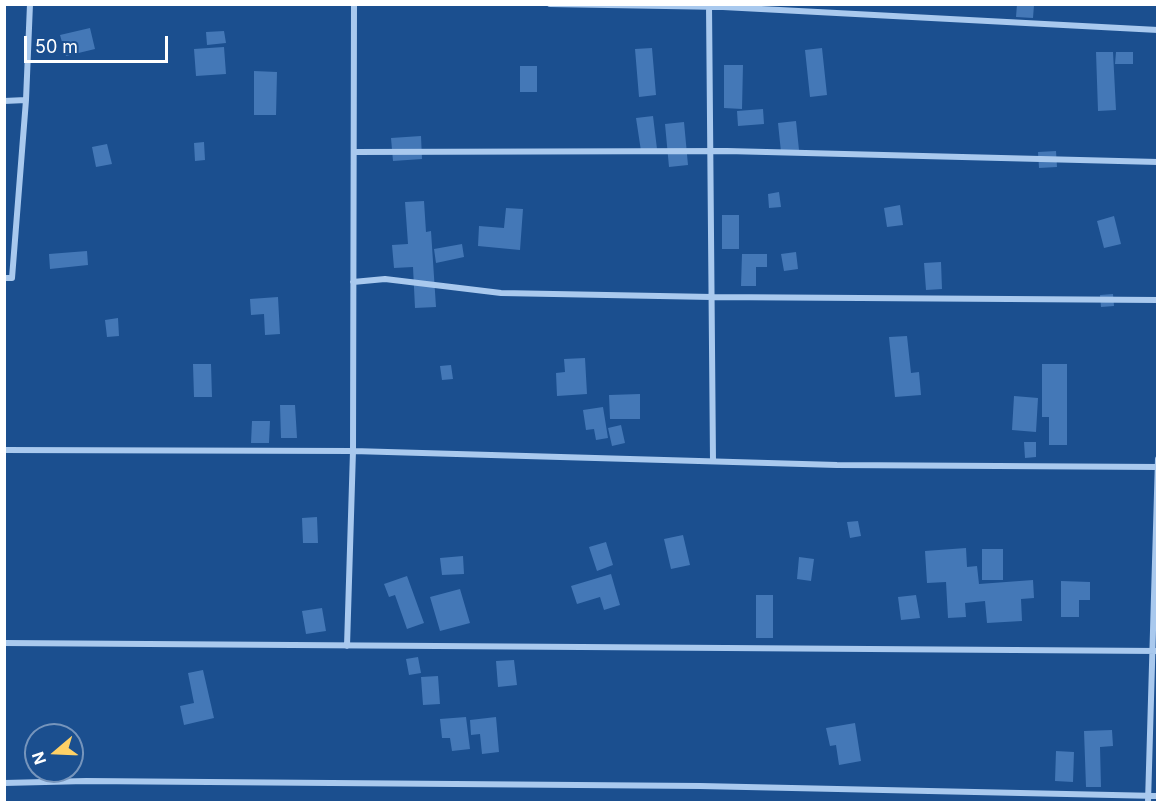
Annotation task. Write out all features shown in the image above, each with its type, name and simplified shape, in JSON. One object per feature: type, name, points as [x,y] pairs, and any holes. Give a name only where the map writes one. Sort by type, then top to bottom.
[{"type":"street","points":[[4,278],[12,278],[26,100],[30,4]]},
{"type":"street","points":[[347,646],[353,451],[354,4]]},
{"type":"street","points":[[550,4],[709,6],[1158,30]]},
{"type":"street","points":[[709,6],[713,461]]},
{"type":"street","points":[[4,101],[26,100]]},
{"type":"street","points":[[354,152],[711,151],[1158,162]]},
{"type":"street","points":[[353,282],[385,279],[501,293],[1158,300]]},
{"type":"street","points":[[4,450],[353,451],[837,465],[1157,467]]},
{"type":"street","points":[[1148,799],[1155,651],[1158,459]]},
{"type":"street","points":[[4,643],[1155,651]]},
{"type":"street","points":[[4,783],[700,786],[1148,799],[1158,796]]},
{"type":"building","points":[[1017,4],[1034,5],[1033,18],[1016,17]]},
{"type":"building","points":[[90,28],[95,49],[66,56],[60,35]]},
{"type":"building","points":[[224,31],[226,43],[207,45],[206,32]]},
{"type":"building","points":[[224,47],[226,74],[196,76],[194,49]]},
{"type":"building","points":[[652,48],[656,95],[639,97],[635,49]]},
{"type":"building","points":[[822,48],[827,95],[810,97],[805,50]]},
{"type":"building","points":[[1096,52],[1113,52],[1116,110],[1098,111]]},
{"type":"building","points":[[1116,52],[1133,52],[1133,64],[1115,64]]},
{"type":"building","points":[[724,65],[743,65],[742,109],[724,108]]},
{"type":"building","points":[[520,66],[537,66],[537,92],[520,92]]},
{"type":"building","points":[[254,71],[277,72],[276,115],[254,115]]},
{"type":"building","points":[[763,109],[764,124],[738,126],[737,111]]},
{"type":"building","points":[[653,116],[657,149],[641,151],[636,118]]},
{"type":"building","points":[[796,121],[799,150],[781,152],[778,123]]},
{"type":"building","points":[[684,122],[688,165],[669,167],[665,124]]},
{"type":"building","points":[[421,136],[422,159],[393,161],[391,138]]},
{"type":"building","points":[[204,142],[205,160],[195,161],[194,143]]},
{"type":"building","points":[[107,144],[112,164],[96,167],[92,147]]},
{"type":"building","points":[[1056,151],[1057,167],[1039,168],[1038,152]]},
{"type":"building","points":[[779,192],[781,207],[769,208],[768,194]]},
{"type":"building","points":[[424,201],[426,232],[431,231],[436,307],[415,308],[413,267],[394,268],[392,245],[408,244],[405,202]]},
{"type":"building","points":[[900,205],[903,225],[887,227],[884,208]]},
{"type":"building","points":[[506,208],[523,209],[520,250],[478,246],[479,226],[504,228]]},
{"type":"building","points":[[722,215],[739,215],[739,249],[722,249]]},
{"type":"building","points":[[1114,216],[1121,244],[1104,248],[1097,221]]},
{"type":"building","points":[[462,244],[464,257],[436,263],[434,249]]},
{"type":"building","points":[[87,251],[88,265],[50,269],[49,254]]},
{"type":"building","points":[[796,252],[798,269],[784,271],[781,254]]},
{"type":"building","points":[[742,254],[767,254],[767,267],[756,267],[756,286],[741,286]]},
{"type":"building","points":[[941,262],[942,289],[926,290],[924,263]]},
{"type":"building","points":[[1113,294],[1114,306],[1101,307],[1100,295]]},
{"type":"building","points":[[278,297],[280,334],[265,335],[264,314],[251,315],[250,299]]},
{"type":"building","points":[[118,318],[119,336],[107,337],[105,320]]},
{"type":"building","points":[[907,336],[911,373],[919,372],[921,395],[895,397],[889,337]]},
{"type":"building","points":[[585,358],[587,394],[557,396],[556,373],[565,372],[564,359]]},
{"type":"building","points":[[193,364],[211,364],[212,397],[194,397]]},
{"type":"building","points":[[1042,364],[1067,364],[1067,445],[1049,445],[1049,417],[1042,417]]},
{"type":"building","points":[[451,365],[453,379],[442,380],[440,366]]},
{"type":"building","points":[[640,394],[640,419],[610,419],[609,395]]},
{"type":"building","points":[[1014,396],[1038,398],[1036,432],[1012,430]]},
{"type":"building","points":[[280,405],[295,405],[297,438],[281,438]]},
{"type":"building","points":[[603,407],[608,438],[596,440],[594,429],[586,430],[583,410]]},
{"type":"building","points":[[252,421],[270,421],[269,443],[251,443]]},
{"type":"building","points":[[621,425],[625,443],[612,446],[608,428]]},
{"type":"building","points":[[1024,442],[1036,442],[1036,457],[1025,458]]},
{"type":"building","points":[[317,517],[318,543],[303,543],[302,518]]},
{"type":"building","points":[[858,521],[861,536],[850,538],[847,522]]},
{"type":"building","points":[[683,535],[690,565],[671,569],[664,539]]},
{"type":"building","points":[[606,542],[613,565],[597,571],[589,547]]},
{"type":"building","points":[[966,548],[967,567],[977,566],[979,584],[1033,580],[1034,598],[1021,599],[1022,621],[987,623],[985,601],[965,603],[966,617],[948,618],[946,582],[927,583],[925,551]]},
{"type":"building","points":[[982,549],[1003,549],[1003,580],[982,580]]},
{"type":"building","points":[[463,556],[464,574],[442,575],[440,558]]},
{"type":"building","points":[[799,557],[814,559],[811,581],[797,579]]},
{"type":"building","points":[[611,574],[620,605],[604,610],[600,597],[577,604],[571,586]]},
{"type":"building","points":[[407,576],[424,623],[407,629],[395,595],[389,597],[384,584]]},
{"type":"building","points":[[1061,581],[1090,582],[1090,600],[1079,600],[1079,617],[1061,617]]},
{"type":"building","points":[[460,589],[470,623],[440,631],[430,597]]},
{"type":"building","points":[[756,595],[773,595],[773,638],[756,638]]},
{"type":"building","points":[[916,595],[920,618],[901,620],[898,597]]},
{"type":"building","points":[[322,608],[326,631],[306,634],[302,611]]},
{"type":"building","points":[[418,657],[421,673],[409,675],[406,659]]},
{"type":"building","points":[[514,660],[517,685],[498,687],[496,661]]},
{"type":"building","points":[[203,670],[214,718],[184,725],[180,706],[194,703],[188,673]]},
{"type":"building","points":[[438,676],[440,704],[423,705],[421,677]]},
{"type":"building","points":[[466,717],[470,749],[452,751],[450,738],[442,738],[440,719]]},
{"type":"building","points":[[496,717],[499,752],[482,754],[480,734],[471,735],[470,720]]},
{"type":"building","points":[[855,723],[861,761],[839,765],[836,745],[830,746],[826,728]]},
{"type":"building","points":[[1112,730],[1113,746],[1100,747],[1101,787],[1086,787],[1084,731]]},
{"type":"building","points":[[1056,751],[1074,752],[1073,782],[1055,781]]}]
